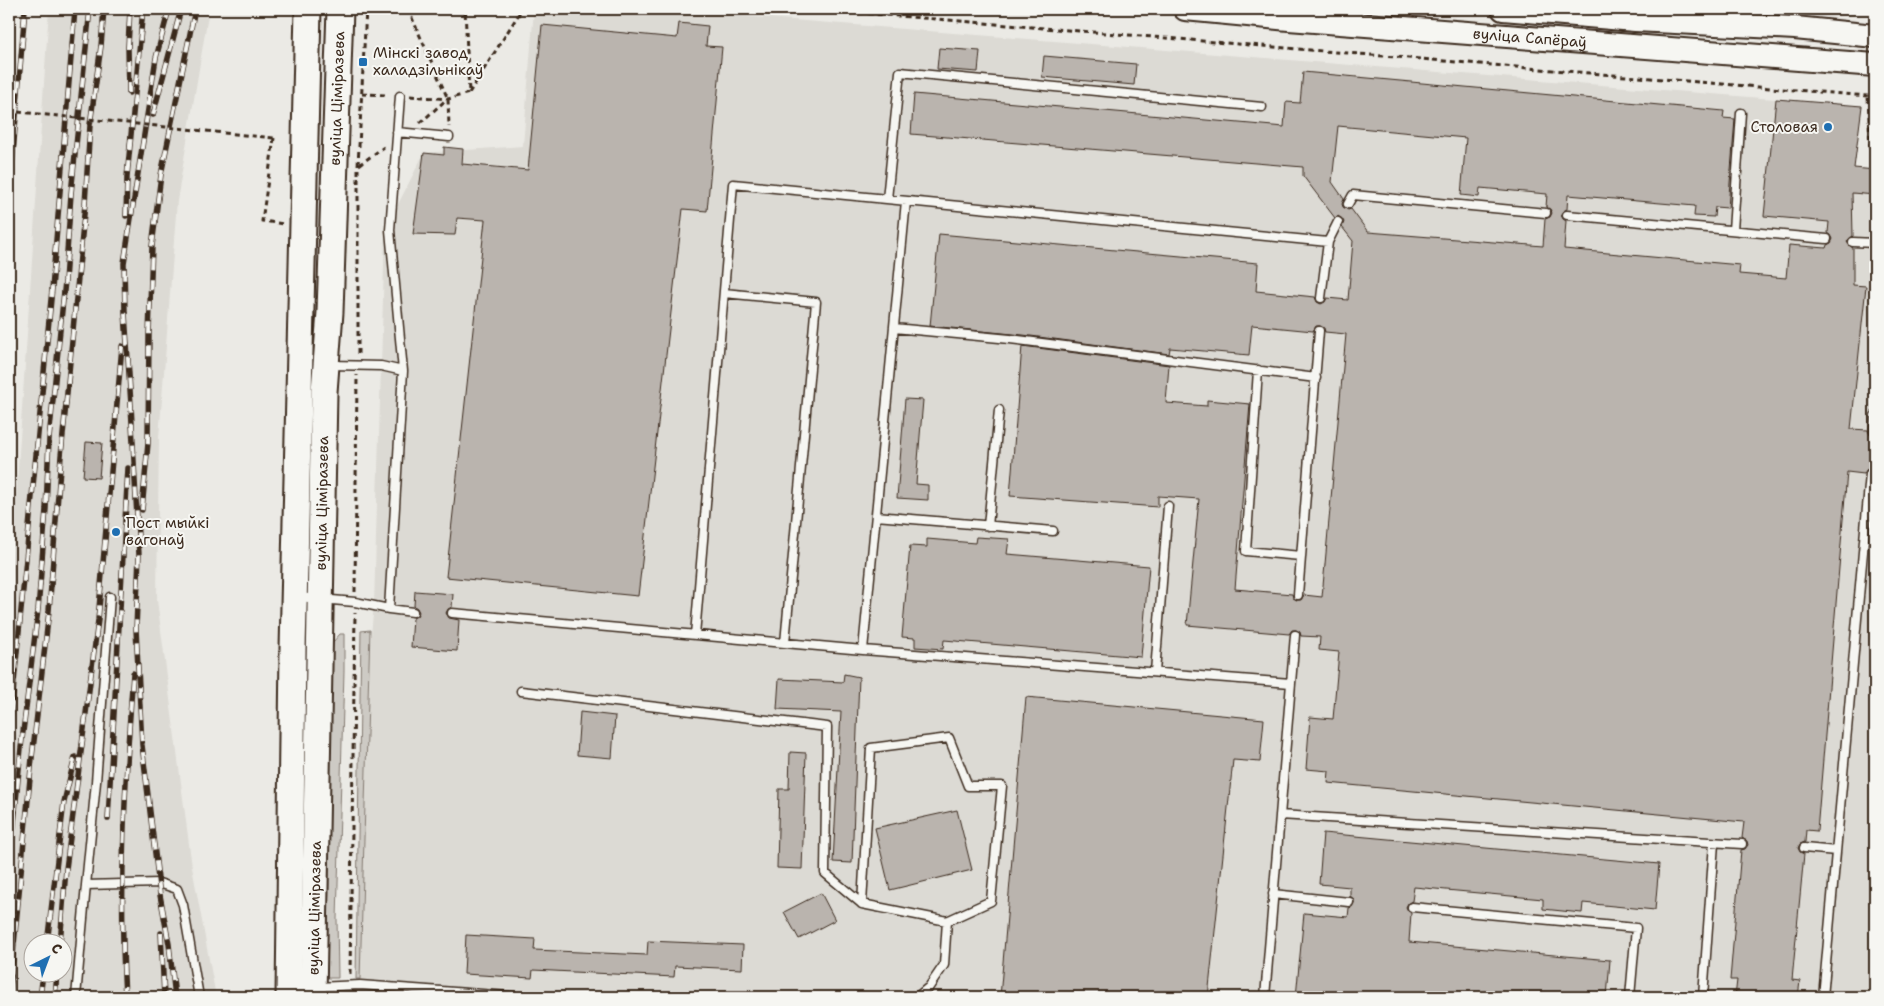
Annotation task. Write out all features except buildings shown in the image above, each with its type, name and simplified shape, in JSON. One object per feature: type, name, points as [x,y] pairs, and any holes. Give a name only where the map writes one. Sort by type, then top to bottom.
[{"type":"main road","name":"вуліца Ціміразева","points":[[289,997],[294,597],[308,9]]},
{"type":"main road","name":"вуліца Ціміразева","points":[[313,992],[324,392],[330,312],[340,9]]},
{"type":"main road","name":"вуліца Сапёраў","points":[[1185,9],[1263,12],[1875,65]]},
{"type":"main road","name":"вуліца Сапёраў","points":[[1502,9],[1635,14],[1875,36]]},
{"type":"lane","points":[[887,199],[900,72],[1262,108]]},
{"type":"lane","points":[[389,609],[403,370],[390,230],[400,96]]},
{"type":"lane","points":[[1733,230],[1742,113]]},
{"type":"lane","points":[[397,135],[408,133],[449,137]]},
{"type":"lane","points":[[695,635],[734,184],[1328,242]]},
{"type":"lane","points":[[1348,204],[1353,195],[1546,213]]},
{"type":"lane","points":[[863,650],[906,201]]},
{"type":"lane","points":[[1567,215],[1827,239]]},
{"type":"lane","points":[[1322,298],[1328,242],[1338,222]]},
{"type":"lane","points":[[1853,242],[1875,243]]},
{"type":"lane","points":[[724,293],[816,302],[785,643]]},
{"type":"lane","points":[[894,328],[1010,339],[1316,378]]},
{"type":"lane","points":[[1298,595],[1319,331]]},
{"type":"lane","points":[[326,364],[358,367],[381,366],[403,370]]},
{"type":"lane","points":[[1258,370],[1246,551],[1302,556]]},
{"type":"lane","points":[[988,526],[999,410]]},
{"type":"lane","points":[[1874,431],[1875,416]]},
{"type":"lane","points":[[1823,997],[1870,474]]},
{"type":"lane","points":[[1154,672],[1168,506]]},
{"type":"lane","points":[[876,516],[1054,531]]},
{"type":"lane","points":[[76,997],[96,782],[110,597]]},
{"type":"lane","points":[[294,597],[355,602],[413,612]]},
{"type":"lane","points":[[452,613],[863,650],[1291,683]]},
{"type":"lane","points":[[1265,997],[1295,635]]},
{"type":"lane","points":[[521,691],[827,727],[825,873],[862,904],[946,920],[991,901],[1002,786],[968,786],[949,738],[871,748],[862,904]]},
{"type":"lane","points":[[1280,815],[1742,844]]},
{"type":"lane","points":[[1703,997],[1714,843]]},
{"type":"lane","points":[[1804,848],[1836,850]]},
{"type":"lane","points":[[86,885],[159,883],[177,889],[183,904],[200,997]]},
{"type":"lane","points":[[1273,894],[1349,902]]},
{"type":"lane","points":[[1412,908],[1636,928],[1630,997]]},
{"type":"lane","points":[[916,997],[929,988],[944,964],[946,920]]},
{"type":"lane","points":[[313,992],[350,985],[474,996],[522,997]]},
{"type":"path","points":[[350,985],[358,367],[358,166],[366,9]]},
{"type":"path","points":[[408,9],[448,99],[449,137]]},
{"type":"path","points":[[465,9],[469,93]]},
{"type":"path","points":[[362,94],[448,99],[469,93],[522,9]]},
{"type":"path","points":[[814,9],[1875,96]]},
{"type":"path","points":[[1868,96],[1875,103]]},
{"type":"path","points":[[1868,96],[1870,162],[1875,162]]},
{"type":"path","points":[[408,133],[448,99]]},
{"type":"path","points":[[9,111],[274,138],[262,221],[288,224]]},
{"type":"path","points":[[358,166],[397,135]]},
{"type":"shaded area","points":[[49,9],[209,9],[177,201],[159,438],[157,600],[192,867],[216,997],[9,997],[9,601]]},
{"type":"shaded area","points":[[534,9],[655,9],[1862,106],[1854,168],[1875,170],[1875,997],[359,997],[369,654],[374,605],[385,230],[424,153],[523,146]]},
{"type":"shaded area","points":[[370,630],[360,979],[356,979],[361,631]]},
{"type":"shaded area","points":[[340,634],[344,634],[344,671],[337,919],[338,978],[326,978],[331,668],[333,642]]},
{"type":"railway","points":[[9,201],[25,9]]},
{"type":"railway","points":[[9,735],[52,289],[75,9]]},
{"type":"railway","points":[[9,876],[21,748],[38,610],[49,439],[90,9]]},
{"type":"railway","points":[[9,997],[32,758],[49,611],[61,456],[85,204],[90,125],[104,9]]},
{"type":"railway","points":[[129,93],[128,47],[130,9]]},
{"type":"railway","points":[[126,216],[127,177],[143,9]]},
{"type":"railway","points":[[169,9],[156,58],[124,263],[125,313],[139,555],[136,629],[142,745],[160,895],[169,944],[175,997]]},
{"type":"railway","points":[[153,115],[181,9]]},
{"type":"railway","points":[[142,510],[148,443],[152,246],[161,175],[195,9]]},
{"type":"railway","points":[[61,934],[66,869],[98,620],[122,346]]},
{"type":"railway","points":[[108,819],[128,468]]},
{"type":"railway","points":[[125,997],[123,956],[124,835],[133,673]]},
{"type":"railway","points":[[48,934],[64,802],[75,757]]},
{"type":"railway","points":[[161,933],[164,997]]},
{"type":"railway","points":[[40,997],[42,984]]},
{"type":"railway","points":[[55,997],[56,984]]},
{"type":"place","name":"Мінскі завод халадзільнікаў","points":[[363,62]]},
{"type":"place","name":"Столовая","points":[[1828,127]]},
{"type":"place","name":"Пост мыйкі вагонаў","points":[[116,532]]}]
